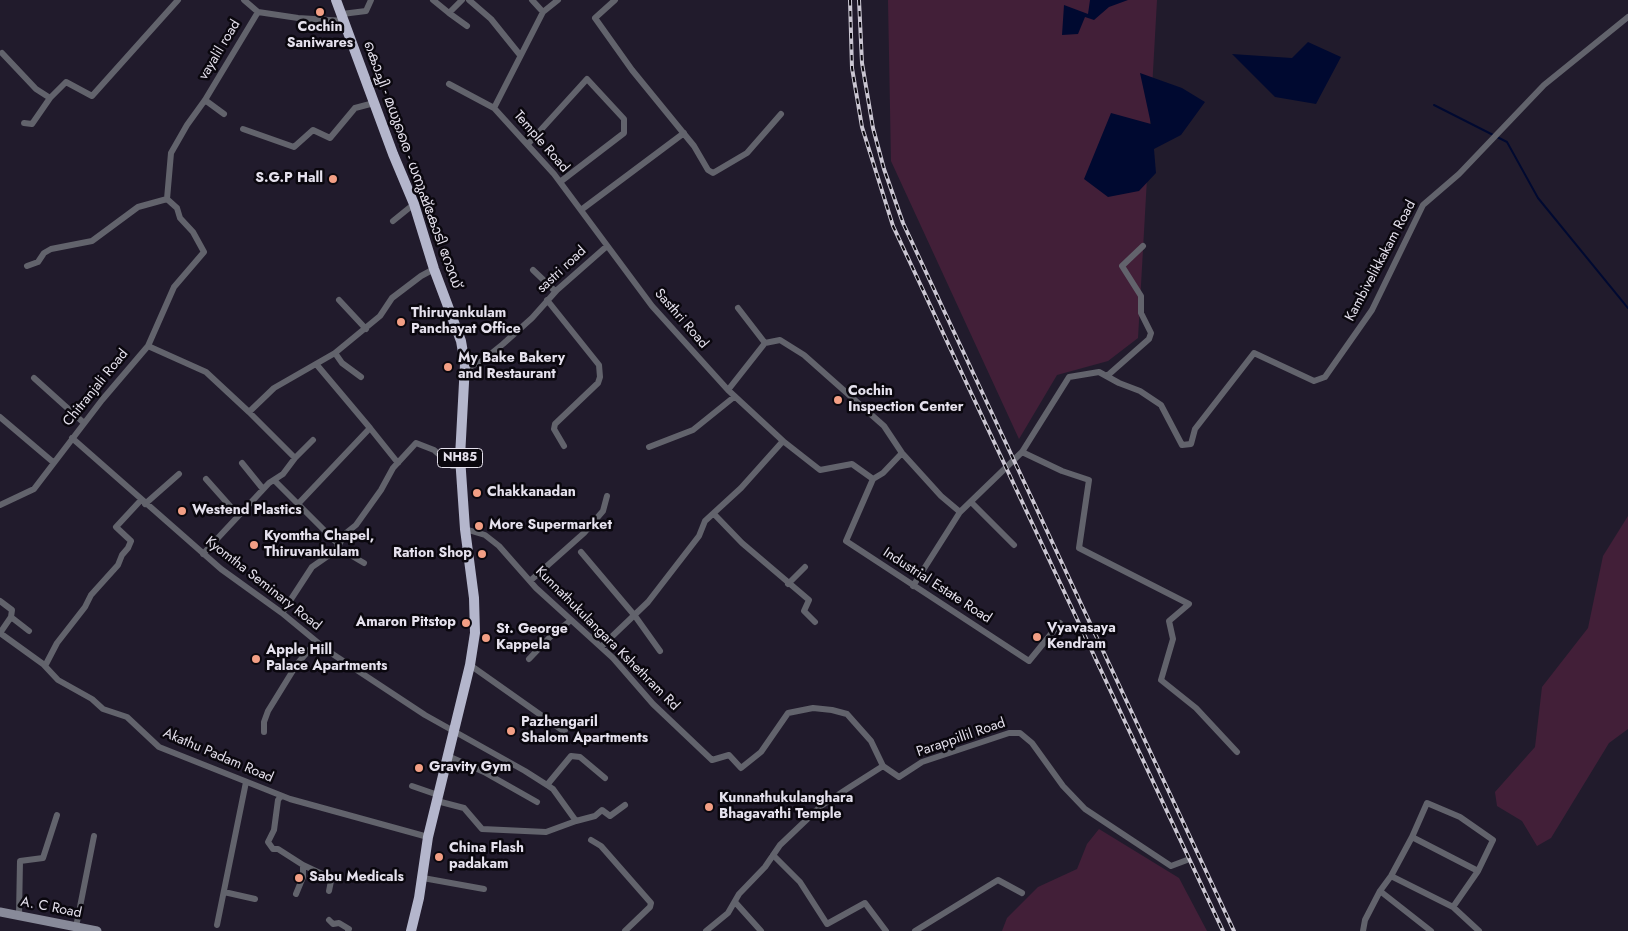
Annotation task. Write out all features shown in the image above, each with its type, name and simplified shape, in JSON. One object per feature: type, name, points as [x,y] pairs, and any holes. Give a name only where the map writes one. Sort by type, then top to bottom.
[{"type":"highway","name":"കൊച്ചി - മധുരൈ - ധനുഷ്‌കോടി റോഡ്","points":[[336,0],[414,204],[434,269],[461,341],[465,370],[461,466],[465,528],[474,598],[475,633],[470,666],[428,837],[423,878],[410,931]]},
{"type":"main road","name":"A. C Road","points":[[0,912],[97,931]]},
{"type":"street","points":[[24,124],[32,124],[50,98],[66,82],[92,96],[95,94],[178,0]]},
{"type":"street","name":"vayalil road","points":[[244,0],[258,12],[298,18],[343,17],[366,11],[371,0]]},
{"type":"street","points":[[433,0],[448,14],[467,26]]},
{"type":"street","points":[[448,14],[462,0]]},
{"type":"street","points":[[469,0],[492,19],[520,56]]},
{"type":"street","points":[[532,0],[543,12]]},
{"type":"street","name":"Temple Road","points":[[558,0],[543,12],[494,108],[560,182],[607,246]]},
{"type":"street","points":[[615,0],[595,18],[632,70],[684,133],[708,170],[712,173],[747,153],[781,114]]},
{"type":"street","name":"vayalil road","points":[[167,199],[171,153],[258,12]]},
{"type":"street","name":"Kambivelikkakam Road","points":[[913,586],[960,512],[1022,452],[1069,377],[1099,372],[1140,391],[1161,405],[1182,445],[1191,444],[1195,429],[1254,353],[1314,381],[1325,378],[1372,310],[1423,205],[1459,174],[1544,84],[1628,17]]},
{"type":"street","points":[[2,53],[36,90],[50,98]]},
{"type":"street","points":[[528,144],[587,79],[624,119],[624,133],[560,182]]},
{"type":"street","points":[[449,84],[494,108]]},
{"type":"street","points":[[205,100],[224,114]]},
{"type":"street","points":[[243,129],[294,147],[313,130],[330,138],[355,108],[374,103]]},
{"type":"street","points":[[581,210],[684,133]]},
{"type":"street","points":[[28,266],[38,262],[44,253],[51,249],[92,242],[138,207],[167,199],[177,208],[180,218],[193,232],[204,252],[174,287],[148,346]]},
{"type":"street","points":[[393,221],[414,204]]},
{"type":"street","name":"sastri road","points":[[465,370],[482,361],[503,344],[532,318],[555,292],[607,246]]},
{"type":"street","name":"Sasthri Road","points":[[607,246],[652,306],[734,397],[783,441],[820,470],[852,464],[873,479]]},
{"type":"street","points":[[1107,376],[1149,339],[1151,333],[1141,313],[1142,296],[1122,266],[1143,246]]},
{"type":"street","points":[[249,412],[274,388],[335,353],[380,316],[392,298],[421,276],[434,269]]},
{"type":"street","points":[[533,270],[555,292]]},
{"type":"street","points":[[339,300],[366,329]]},
{"type":"street","points":[[547,300],[599,365],[600,376],[598,383],[555,424],[554,429],[564,446]]},
{"type":"street","points":[[738,308],[765,343]]},
{"type":"street","points":[[728,390],[765,343],[780,340],[804,355],[884,426],[902,453],[941,496],[960,512]]},
{"type":"street","name":"Chitranjali Road","points":[[0,505],[34,489],[72,438],[148,346],[206,372],[295,458]]},
{"type":"street","points":[[335,353],[342,363],[361,377]]},
{"type":"street","points":[[317,365],[398,463]]},
{"type":"street","points":[[34,378],[84,423]]},
{"type":"street","points":[[649,447],[693,430],[734,397]]},
{"type":"street","points":[[0,417],[53,462]]},
{"type":"street","points":[[298,504],[370,428]]},
{"type":"street","name":"Kyomtha Seminary Road","points":[[72,438],[203,554],[282,613],[316,642],[453,732],[525,771],[553,789],[576,821]]},
{"type":"street","points":[[203,554],[263,489],[283,474],[295,458],[313,440]]},
{"type":"street","points":[[601,647],[635,616],[664,584],[699,536],[705,521],[741,488],[783,441]]},
{"type":"street","points":[[282,613],[312,567],[335,551],[346,534],[356,525],[398,463],[416,443],[421,443],[434,450],[452,466],[461,466]]},
{"type":"street","points":[[1022,452],[1062,471],[1089,480],[1079,548],[1189,604],[1170,621],[1173,639],[1161,680],[1196,708],[1237,752]]},
{"type":"street","points":[[873,479],[883,473],[902,453]]},
{"type":"street","points":[[242,463],[263,489]]},
{"type":"street","points":[[45,666],[57,643],[85,607],[91,595],[118,565],[131,540],[116,527],[143,502],[180,474]]},
{"type":"street","points":[[206,479],[238,515]]},
{"type":"street","name":"Industrial Estate Road","points":[[873,479],[846,541],[1029,662],[1060,623]]},
{"type":"street","points":[[274,480],[338,546],[364,563]]},
{"type":"street","points":[[530,581],[584,533],[603,511],[607,496]]},
{"type":"street","points":[[971,502],[1014,545]]},
{"type":"street","points":[[714,514],[742,543],[809,600],[804,611],[815,622]]},
{"type":"street","name":"Kunnathukulangara Kshethram Rd","points":[[465,528],[485,535],[499,546],[530,581],[601,647],[653,704],[712,760],[728,755],[742,768],[762,752],[788,713],[814,708],[846,714],[870,741],[883,766]]},
{"type":"street","points":[[581,552],[635,616],[660,651]]},
{"type":"street","points":[[788,584],[805,567]]},
{"type":"street","points":[[0,601],[12,610],[11,617],[0,633]]},
{"type":"street","points":[[11,617],[29,631]]},
{"type":"street","points":[[529,659],[549,638],[571,620]]},
{"type":"street","name":"Akathu Padam Road","points":[[0,633],[45,666],[58,680],[92,699],[103,708],[127,717],[159,748],[281,796],[321,809],[428,837]]},
{"type":"street","points":[[264,732],[264,722],[268,711],[297,664],[316,642]]},
{"type":"street","points":[[470,666],[562,730],[565,730]]},
{"type":"street","name":"Parappillil Road","points":[[883,766],[899,777],[922,762],[1009,733],[1020,733],[1032,743],[1063,786],[1085,809],[1171,866],[1187,860]]},
{"type":"street","points":[[448,756],[484,772],[537,802]]},
{"type":"street","points":[[547,785],[572,756],[580,757],[605,778]]},
{"type":"street","points":[[706,931],[728,913],[773,856],[780,844],[821,806],[883,766]]},
{"type":"street","points":[[217,925],[246,782]]},
{"type":"street","points":[[412,786],[464,808],[482,829],[546,832],[595,816],[602,810],[610,816],[625,804]]},
{"type":"street","points":[[281,796],[278,800],[274,830],[268,842],[273,849],[278,849],[303,865],[322,874],[332,876],[329,891]]},
{"type":"street","points":[[1363,931],[1365,920],[1412,837],[1427,804],[1460,816],[1493,840],[1478,870],[1453,907]]},
{"type":"street","points":[[19,915],[20,861],[43,858],[57,815]]},
{"type":"street","points":[[76,927],[94,836]]},
{"type":"street","points":[[1412,837],[1478,870]]},
{"type":"street","points":[[591,840],[601,846],[651,903],[650,907],[625,931]]},
{"type":"street","points":[[773,856],[800,882],[827,924],[865,903],[886,931]]},
{"type":"street","points":[[296,894],[303,876],[303,865]]},
{"type":"street","points":[[1391,876],[1453,907],[1479,931]]},
{"type":"street","points":[[423,878],[484,889]]},
{"type":"street","points":[[915,931],[998,880],[1022,893]]},
{"type":"street","points":[[1380,891],[1431,931]]},
{"type":"street","points":[[224,892],[255,899]]},
{"type":"street","points":[[735,902],[761,931]]},
{"type":"street","points":[[329,920],[333,924],[339,923],[349,929],[348,931]]},
{"type":"shaded area","points":[[888,0],[1157,0],[1138,338],[1108,361],[1057,375],[1019,439],[891,161]]},
{"type":"shaded area","points":[[1628,516],[1628,729],[1609,743],[1551,838],[1537,846],[1522,821],[1497,806],[1495,792],[1535,747],[1542,687],[1588,628],[1603,556]]},
{"type":"shaded area","points":[[1099,829],[1179,878],[1207,931],[1002,931],[1007,918],[1038,887],[1077,869],[1087,844]]},
{"type":"water","points":[[1090,0],[1128,0],[1109,7],[1094,20],[1085,17],[1078,34],[1062,35],[1064,5],[1088,14]]},
{"type":"water","points":[[1308,42],[1341,57],[1316,104],[1275,97],[1232,54],[1292,58]]},
{"type":"water","points":[[1140,73],[1182,88],[1205,102],[1181,135],[1154,149],[1156,173],[1139,191],[1108,197],[1084,179],[1111,113],[1151,124]]},
{"type":"waterway","points":[[1434,105],[1507,142],[1538,198],[1628,308]]},
{"type":"railway","points":[[850,0],[852,68],[862,127],[893,226],[1223,931]]},
{"type":"railway","points":[[859,0],[862,63],[873,128],[884,169],[903,223],[1234,931]]},
{"type":"place","name":"Cochin Saniwares","points":[[320,12]]},
{"type":"place","name":"S.G.P Hall","points":[[333,179]]},
{"type":"place","name":"Thiruvankulam Panchayat Office","points":[[401,322]]},
{"type":"place","name":"My Bake Bakery and Restaurant","points":[[448,367]]},
{"type":"place","name":"Cochin Inspection Center","points":[[838,400]]},
{"type":"place","name":"Chakkanadan","points":[[477,493]]},
{"type":"place","name":"Westend Plastics","points":[[182,511]]},
{"type":"place","name":"More Supermarket","points":[[479,526]]},
{"type":"place","name":"Kyomtha Chapel, Thiruvankulam","points":[[254,545]]},
{"type":"place","name":"Ration Shop","points":[[482,554]]},
{"type":"place","name":"Amaron Pitstop","points":[[466,623]]},
{"type":"place","name":"Vyavasaya Kendram","points":[[1037,637]]},
{"type":"place","name":"St. George Kappela","points":[[486,638]]},
{"type":"place","name":"Apple Hill Palace Apartments","points":[[256,659]]},
{"type":"place","name":"Pazhengaril Shalom Apartments","points":[[511,731]]},
{"type":"place","name":"Gravity Gym","points":[[419,768]]},
{"type":"place","name":"Kunnathukulanghara Bhagavathi Temple","points":[[709,807]]},
{"type":"place","name":"China Flash padakam","points":[[439,857]]},
{"type":"place","name":"Sabu Medicals","points":[[299,878]]}]
